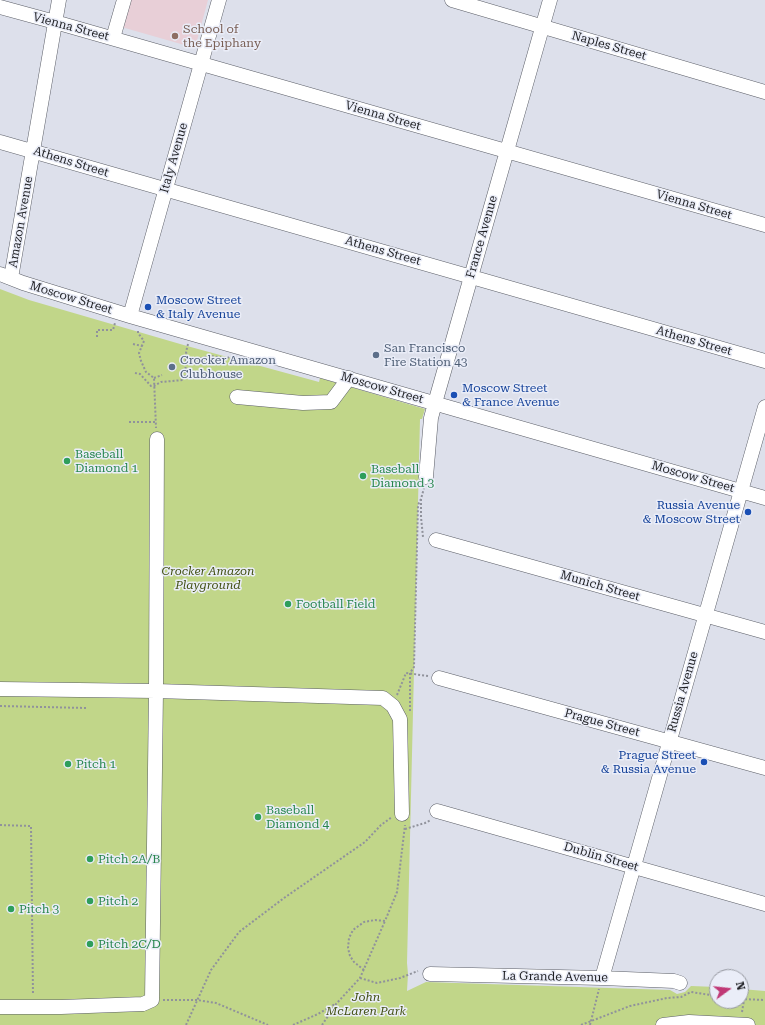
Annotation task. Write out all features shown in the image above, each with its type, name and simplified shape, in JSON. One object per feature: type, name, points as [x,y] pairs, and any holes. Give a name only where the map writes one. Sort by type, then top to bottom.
[{"type":"street","name":"Amazon Avenue","points":[[5,276],[33,150],[59,0]]},
{"type":"street","points":[[113,38],[124,0]]},
{"type":"street","name":"Italy Avenue","points":[[130,316],[219,0]]},
{"type":"street","name":"Naples Street","points":[[452,0],[765,92]]},
{"type":"street","name":"France Avenue","points":[[426,477],[431,418],[550,0]]},
{"type":"street","name":"Vienna Street","points":[[0,7],[201,63],[506,152],[765,225]]},
{"type":"street","name":"Athens Street","points":[[0,142],[33,150],[165,190],[765,361]]},
{"type":"street","name":"Moscow Street","points":[[5,276],[130,316],[765,498]]},
{"type":"street","points":[[237,397],[303,402],[331,402],[349,378]]},
{"type":"street","name":"Russia Avenue","points":[[602,978],[765,407]]},
{"type":"street","points":[[0,1007],[143,1004],[152,1000],[156,691],[157,439]]},
{"type":"street","name":"Munich Street","points":[[436,540],[765,632]]},
{"type":"street","name":"Prague Street","points":[[439,678],[765,768]]},
{"type":"street","points":[[0,689],[156,691],[383,698],[393,706],[400,720],[402,814]]},
{"type":"street","name":"Dublin Street","points":[[437,811],[765,904]]},
{"type":"street","name":"La Grande Avenue","points":[[430,974],[602,978],[674,981],[680,983]]},
{"type":"street","points":[[663,1025],[689,1022],[748,1025]]},
{"type":"path","points":[[97,337],[97,330],[113,330],[130,316],[138,333],[144,341],[139,353],[141,361],[146,372],[154,378]]},
{"type":"path","points":[[185,377],[185,365],[186,360],[188,359],[186,352],[190,333]]},
{"type":"path","points":[[133,344],[142,346]]},
{"type":"path","points":[[188,359],[194,360],[210,356],[226,359],[229,357]]},
{"type":"path","points":[[135,373],[140,374],[150,386],[154,386],[161,382],[183,380],[185,377],[212,377]]},
{"type":"path","points":[[154,378],[162,376]]},
{"type":"path","points":[[154,378],[157,439]]},
{"type":"path","points":[[128,422],[156,422]]},
{"type":"path","points":[[410,673],[414,667],[418,505],[421,499],[426,477]]},
{"type":"path","points":[[421,499],[421,517],[424,539],[436,540]]},
{"type":"path","points":[[398,693],[406,673],[415,674]]},
{"type":"path","points":[[0,706],[86,708]]},
{"type":"path","points":[[186,1025],[211,970],[239,932],[284,898],[365,842],[381,824],[390,818],[402,814]]},
{"type":"path","points":[[0,825],[31,826],[33,1006]]},
{"type":"path","points":[[322,1025],[336,1004],[360,978],[364,970],[397,892],[405,828],[419,825]]},
{"type":"path","points":[[364,970],[354,962],[350,956],[348,948],[350,935],[355,928],[364,922],[375,920],[385,921]]},
{"type":"path","points":[[360,978],[377,983],[400,978],[419,971],[430,974]]},
{"type":"path","points":[[590,1025],[602,978]]},
{"type":"path","points":[[580,1025],[630,1006],[667,998],[681,997],[691,992],[709,995]]},
{"type":"path","points":[[749,999],[765,1000]]},
{"type":"path","points":[[152,1000],[197,1000],[216,1002],[268,1025]]},
{"type":"path","points":[[294,1025],[336,1004]]},
{"type":"shaded area","name":"School of the Epiphany","points":[[118,0],[208,0],[195,48],[111,24]]},
{"type":"green space","name":"Crocker Amazon Playground","points":[[0,289],[29,300],[187,346],[319,382],[320,378],[425,409],[422,419],[420,419],[407,991],[426,982],[670,990],[677,994],[685,992],[691,986],[709,987],[709,1009],[749,1009],[749,990],[765,991],[765,1025],[0,1025]]},
{"type":"place","name":"School of the Epiphany","points":[[175,36]]},
{"type":"place","name":"Moscow Street & Italy Avenue","points":[[148,307]]},
{"type":"place","name":"San Francisco Fire Station 43","points":[[376,355]]},
{"type":"place","name":"Crocker Amazon Clubhouse","points":[[172,367]]},
{"type":"place","name":"Moscow Street & France Avenue","points":[[454,395]]},
{"type":"place","name":"Baseball Diamond 1","points":[[67,461]]},
{"type":"place","name":"Baseball Diamond 3","points":[[363,476]]},
{"type":"place","name":"Russia Avenue & Moscow Street","points":[[748,512]]},
{"type":"place","name":"Football Field","points":[[288,604]]},
{"type":"place","name":"Prague Street & Russia Avenue","points":[[704,762]]},
{"type":"place","name":"Pitch 1","points":[[68,764]]},
{"type":"place","name":"Baseball Diamond 4","points":[[258,817]]},
{"type":"place","name":"Pitch 2A/B","points":[[90,859]]},
{"type":"place","name":"Pitch 2","points":[[90,901]]},
{"type":"place","name":"Pitch 3","points":[[11,909]]},
{"type":"place","name":"Pitch 2C/D","points":[[90,944]]},
{"type":"park label","name":"John McLaren Park","points":[[366,1004]]}]
